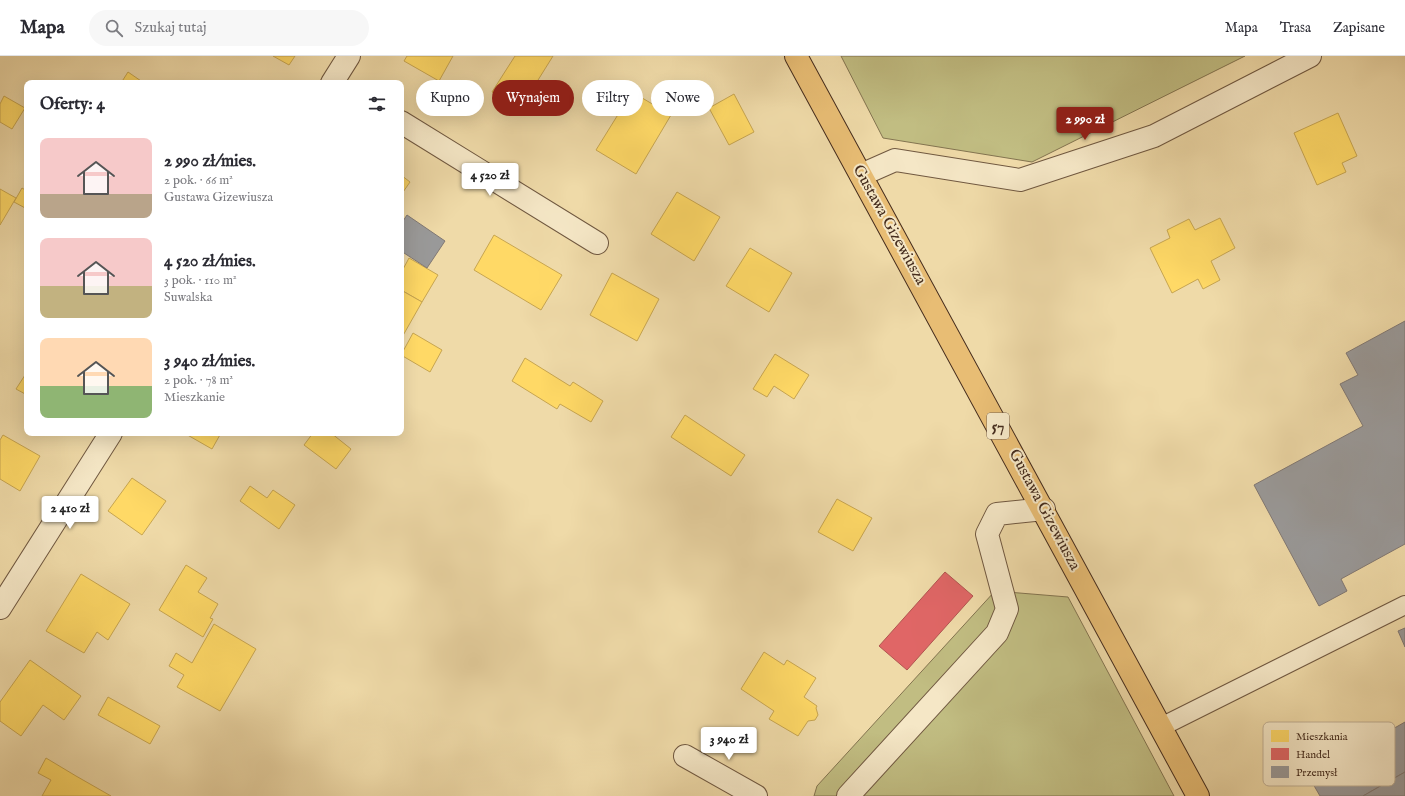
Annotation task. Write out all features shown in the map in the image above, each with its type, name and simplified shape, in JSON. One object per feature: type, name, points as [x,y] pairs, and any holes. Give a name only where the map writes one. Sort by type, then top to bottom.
[{"type":"main road","name":"Gustawa Gizewiusza","points":[[796,56],[1044,509],[1198,796]]},
{"type":"street","points":[[335,80],[349,56]]},
{"type":"street","points":[[861,175],[895,160],[1020,180],[1154,136],[1310,56]]},
{"type":"street","points":[[404,124],[598,243]]},
{"type":"street","points":[[0,608],[109,436]]},
{"type":"street","points":[[848,796],[997,633],[1007,609],[987,534],[997,514],[1044,509]]},
{"type":"street","points":[[685,756],[756,796]]},
{"type":"lane","points":[[1161,727],[1405,605]]},
{"type":"shaded area","points":[[841,56],[1245,56],[1032,162],[883,138]]},
{"type":"shaded area","points":[[995,591],[1068,597],[1174,796],[814,796],[817,786]]},
{"type":"building: Mieszkania","points":[[273,56],[295,56],[289,65]]},
{"type":"building: Mieszkania","points":[[407,56],[453,56],[440,80],[404,61]]},
{"type":"building: Mieszkania","points":[[515,56],[553,56],[538,80],[500,80]]},
{"type":"building: Mieszkania","points":[[128,72],[140,80],[123,80]]},
{"type":"building: Mieszkania","points":[[734,94],[754,132],[729,145],[713,116],[714,105]]},
{"type":"building: Mieszkania","points":[[4,96],[24,107],[12,129],[0,122],[0,104]]},
{"type":"building: Mieszkania","points":[[643,98],[651,103],[651,116],[670,116],[636,174],[596,150],[617,116],[643,116]]},
{"type":"building: Mieszkania","points":[[1338,113],[1357,156],[1342,163],[1346,172],[1317,185],[1294,133]]},
{"type":"building: Mieszkania","points":[[404,177],[410,182],[404,191]]},
{"type":"building: Mieszkania","points":[[22,188],[24,189],[24,207],[14,202]]},
{"type":"building: Mieszkania","points":[[0,189],[16,198],[0,225]]},
{"type":"building: Mieszkania","points":[[677,192],[720,217],[694,261],[651,234]]},
{"type":"building: Mieszkania","points":[[1220,218],[1235,248],[1211,261],[1220,280],[1203,289],[1198,279],[1172,293],[1150,248],[1170,238],[1167,230],[1189,219],[1195,230]]},
{"type":"building: Mieszkania","points":[[494,235],[562,275],[541,310],[474,270]]},
{"type":"building: Mieszkania","points":[[750,248],[792,273],[769,312],[726,286]]},
{"type":"building: Mieszkania","points":[[409,258],[438,275],[422,302],[404,292],[404,267]]},
{"type":"building: Mieszkania","points":[[612,273],[659,299],[637,341],[590,315]]},
{"type":"building: Mieszkania","points":[[404,292],[422,302],[404,334]]},
{"type":"building: Mieszkania","points":[[413,333],[442,350],[430,372],[404,357],[404,350]]},
{"type":"building: Mieszkania","points":[[775,354],[809,375],[794,399],[774,386],[767,397],[753,389]]},
{"type":"building: Mieszkania","points":[[525,358],[570,386],[573,382],[603,401],[591,422],[560,404],[557,409],[512,381]]},
{"type":"building: Mieszkania","points":[[24,377],[24,393],[16,389]]},
{"type":"building: Mieszkania","points":[[685,415],[745,455],[731,476],[671,437]]},
{"type":"building: Mieszkania","points":[[3,435],[40,456],[20,491],[0,479],[0,440]]},
{"type":"building: Mieszkania","points":[[189,436],[219,436],[212,449]]},
{"type":"building: Mieszkania","points":[[311,436],[335,436],[351,449],[336,469],[304,445]]},
{"type":"building: Mieszkania","points":[[132,478],[166,501],[142,535],[108,511]]},
{"type":"building: Mieszkania","points":[[250,486],[267,498],[273,490],[295,505],[279,529],[240,501]]},
{"type":"building: Mieszkania","points":[[837,499],[872,518],[853,551],[818,532]]},
{"type":"building: Mieszkania","points":[[186,565],[207,578],[198,592],[218,604],[210,618],[213,619],[203,637],[159,610]]},
{"type":"building: Mieszkania","points":[[81,574],[130,604],[108,640],[97,632],[84,653],[46,631]]},
{"type":"building: Mieszkania","points":[[214,624],[256,649],[220,711],[177,687],[184,675],[169,666],[176,653],[192,663]]},
{"type":"building: Mieszkania","points":[[764,652],[784,665],[787,660],[816,678],[804,697],[817,706],[816,708],[818,715],[815,720],[808,721],[798,736],[769,719],[774,711],[741,689]]},
{"type":"building: Mieszkania","points":[[30,660],[81,696],[64,720],[43,705],[21,736],[0,721],[0,702]]},
{"type":"building: Mieszkania","points":[[108,697],[160,726],[150,744],[98,715]]},
{"type":"building: Mieszkania","points":[[46,758],[111,796],[42,796],[51,780],[38,773]]},
{"type":"building: Handel","points":[[945,572],[973,596],[907,670],[879,646]]},
{"type":"building: Przemysł","points":[[407,215],[445,241],[427,268],[404,253],[404,220]]},
{"type":"building: Przemysł","points":[[1405,321],[1405,544],[1341,579],[1347,591],[1319,606],[1254,485],[1363,426],[1340,384],[1358,375],[1346,353]]},
{"type":"building: Przemysł","points":[[1405,628],[1405,647],[1398,631]]},
{"type":"building: Przemysł","points":[[1405,722],[1405,772],[1395,778],[1395,728]]},
{"type":"building: Przemysł","points":[[1405,772],[1405,796],[1363,796],[1380,786],[1395,786],[1395,778]]},
{"type":"building: Przemysł","points":[[1314,786],[1380,786],[1363,796],[1320,796]]}]
